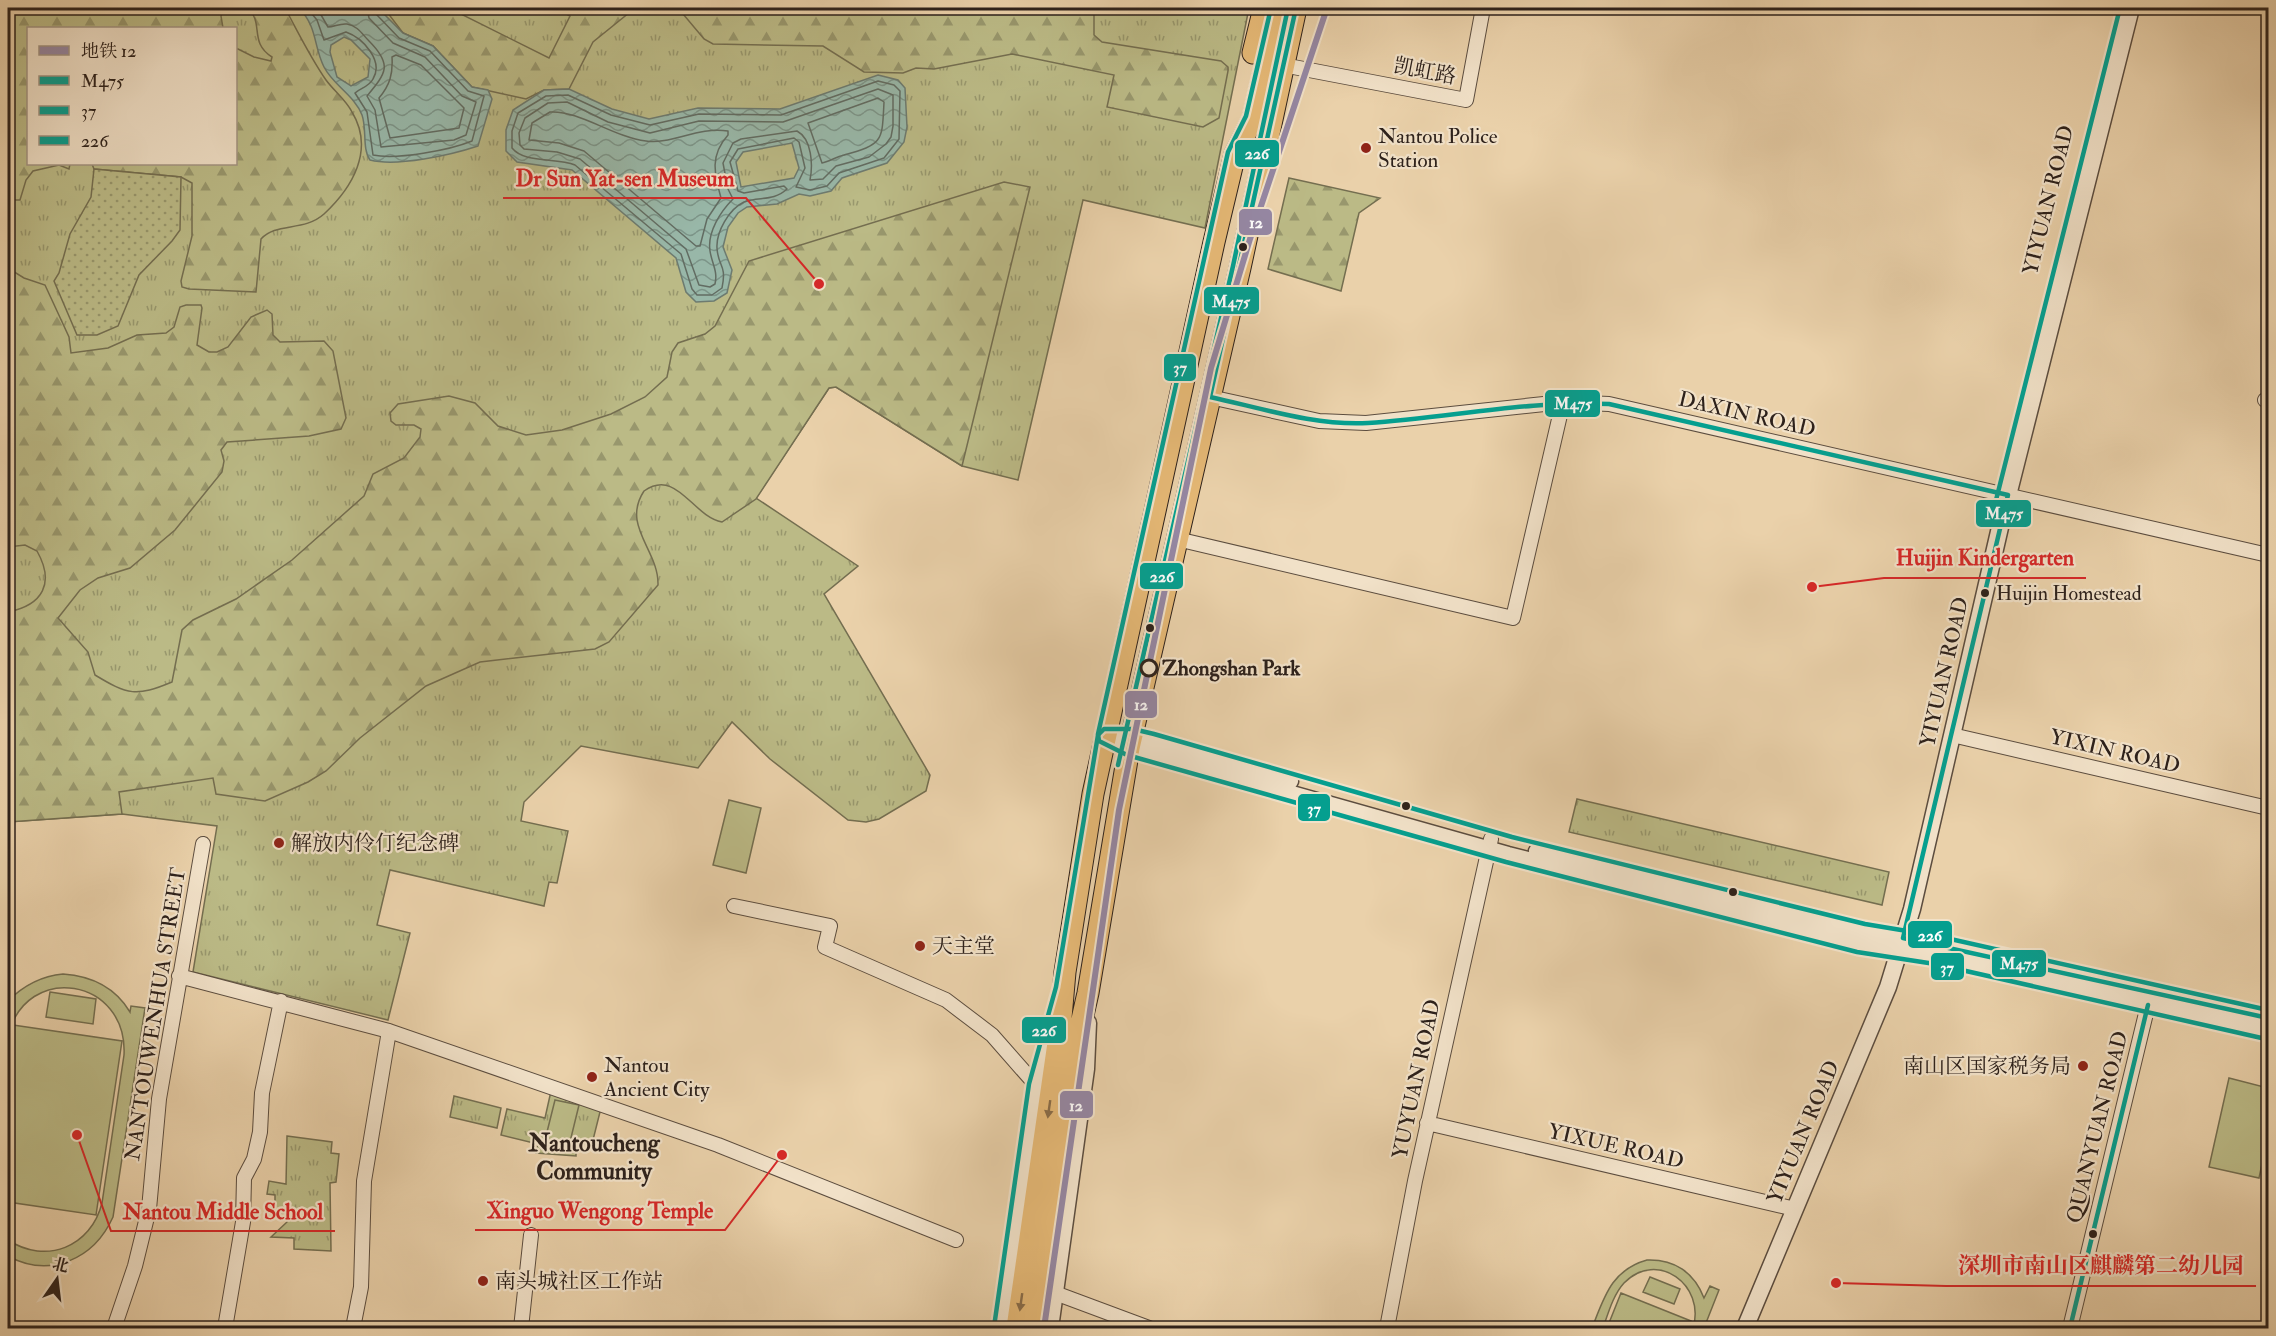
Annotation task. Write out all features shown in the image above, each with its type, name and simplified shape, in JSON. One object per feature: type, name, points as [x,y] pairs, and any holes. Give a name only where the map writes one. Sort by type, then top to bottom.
[{"type":"main road","points":[[1017,1329],[1060,1029],[1063,989],[1105,736],[1235,154],[1239,116],[1264,8]]},
{"type":"main road","points":[[1235,154],[1252,118],[1279,8]]},
{"type":"main road","points":[[1035,1329],[1070,1077],[1088,993],[1130,742],[1210,397],[1296,8]]},
{"type":"main road","points":[[1058,1160],[1071,1178]]},
{"type":"street","name":"凯虹路","points":[[1283,66],[1466,100],[1484,8]]},
{"type":"street","name":"YIYUAN ROAD","points":[[1896,944],[1903,906],[2120,8]]},
{"type":"street","name":"YIYUAN ROAD","points":[[1745,1329],[1790,1208],[1896,944],[1952,735],[2003,494],[2131,8]]},
{"type":"street","points":[[1235,154],[1262,160]]},
{"type":"street","name":"DAXIN ROAD","points":[[1210,397],[1319,421],[1366,423],[1563,402],[1623,407],[2268,555]]},
{"type":"street","points":[[1177,539],[1513,618],[1563,402]]},
{"type":"street","name":"YIXIN ROAD","points":[[1952,735],[2268,808]]},
{"type":"street","points":[[1105,736],[1489,844],[1863,931],[1936,957],[2268,1032]]},
{"type":"street","name":"NANTOUWENHUA STREET","points":[[114,1329],[135,1266],[149,1209],[159,1099],[203,844]]},
{"type":"street","name":"YUYUAN ROAD","points":[[1387,1329],[1427,1123],[1489,844]]},
{"type":"street","points":[[734,906],[830,926],[825,946],[946,1000],[992,1035],[1036,1086]]},
{"type":"street","points":[[1896,944],[2268,1018]]},
{"type":"street","points":[[179,976],[389,1030],[718,1145],[956,1240]]},
{"type":"street","points":[[1001,1329],[1036,1086],[1063,989]]},
{"type":"street","points":[[1050,1329],[1086,1070],[1088,993]]},
{"type":"street","points":[[225,1329],[243,1222],[244,1178],[254,1159],[260,1132],[262,1093],[281,1001]]},
{"type":"street","name":"QUANYUAN ROAD","points":[[2070,1329],[2148,1005]]},
{"type":"street","points":[[352,1329],[361,1287],[364,1181],[389,1030]]},
{"type":"street","name":"YIXUE ROAD","points":[[1427,1123],[1790,1208]]},
{"type":"street","name":"YIYUAN ROAD","points":[[1735,1329],[1790,1208]]},
{"type":"street","points":[[521,1329],[531,1235]]},
{"type":"street","points":[[1054,1293],[1149,1329]]},
{"type":"green space","points":[[8,8],[1249,8],[1205,228],[1083,200],[1018,480],[962,466],[836,387],[829,388],[756,498],[858,566],[824,594],[930,775],[926,791],[879,819],[866,822],[848,820],[770,759],[732,722],[698,768],[581,746],[524,802],[521,821],[568,831],[557,883],[549,882],[544,906],[390,870],[377,925],[410,933],[388,1020],[193,972],[217,826],[122,814],[8,822]]},
{"type":"green space","points":[[8,8],[224,8],[221,16],[223,27],[27,27],[27,165],[59,165],[33,171],[26,180],[20,200],[8,200]]},
{"type":"green space","points":[[247,8],[285,8],[320,71],[352,112],[359,126],[361,154],[351,180],[324,214],[308,223],[274,230],[261,239],[256,292],[189,289],[182,287],[181,281],[192,236],[192,183],[181,177],[94,169],[92,165],[237,165],[237,48],[254,57],[271,61],[272,57],[260,45],[252,14]]},
{"type":"green space","points":[[384,8],[449,8],[549,58],[570,16],[555,8],[635,8],[593,42],[569,89],[544,90],[526,99],[472,87],[433,46],[403,33]]},
{"type":"green space","points":[[678,8],[1094,8],[1094,35],[1102,42],[1221,61],[1228,67],[1228,71],[1219,118],[1203,127],[1107,107],[1114,75],[1012,54],[934,69],[916,68],[903,73],[864,72],[823,46],[713,44],[704,39]]},
{"type":"green space","points":[[94,169],[181,177],[180,230],[139,275],[118,326],[97,335],[77,335],[54,281],[59,273],[70,234],[91,197]]},
{"type":"green space","points":[[1289,178],[1380,198],[1359,213],[1341,291],[1268,269]]},
{"type":"green space","points":[[1004,182],[1030,187],[962,466],[836,387],[829,388],[756,499],[722,522],[711,518],[675,489],[666,485],[656,485],[644,491],[638,504],[637,516],[639,527],[657,572],[658,585],[609,642],[595,649],[480,662],[426,686],[360,738],[326,771],[308,782],[265,801],[216,794],[213,778],[119,792],[122,814],[8,822],[8,612],[20,609],[37,598],[45,583],[45,573],[37,551],[25,545],[8,547],[8,268],[24,278],[45,285],[69,337],[71,353],[108,348],[137,335],[166,333],[174,327],[180,307],[186,305],[201,305],[197,345],[209,352],[217,352],[228,347],[251,317],[267,310],[272,314],[273,335],[280,342],[324,341],[333,351],[346,418],[341,429],[309,436],[227,442],[221,450],[224,461],[222,472],[175,530],[130,568],[98,578],[80,590],[58,618],[88,652],[95,675],[124,690],[141,692],[172,682],[182,630],[193,620],[236,599],[292,560],[364,496],[373,474],[404,458],[420,437],[421,429],[414,425],[396,425],[391,421],[390,413],[398,404],[449,396],[475,403],[498,426],[526,435],[562,430],[611,414],[645,397],[667,377],[672,352],[678,343],[705,334],[715,326],[749,261]]},
{"type":"green space","points":[[1577,799],[1889,872],[1882,905],[1569,832]]},
{"type":"green space","points":[[729,800],[761,808],[746,873],[713,865]]},
{"type":"green space","points":[[63,974],[84,977],[102,984],[124,1003],[130,1012],[131,1006],[145,1008],[113,1217],[105,1232],[83,1254],[55,1265],[39,1266],[8,1256],[8,1240],[37,1251],[52,1251],[77,1241],[88,1231],[102,1203],[124,1055],[121,1029],[110,1009],[94,995],[74,989],[54,989],[34,996],[18,1012],[8,1036],[8,1001],[33,982]]},
{"type":"green space","points":[[50,992],[96,999],[93,1024],[46,1017]]},
{"type":"green space","points":[[13,1025],[122,1041],[96,1215],[8,1202],[8,1065]]},
{"type":"green space","points":[[2229,1078],[2268,1088],[2268,1136],[2259,1178],[2209,1167]]},
{"type":"green space","points":[[551,1091],[601,1108],[592,1144],[576,1143],[576,1156],[536,1153],[538,1144],[501,1135],[507,1109],[545,1118]]},
{"type":"green space","points":[[454,1096],[501,1108],[497,1128],[450,1117]]},
{"type":"green space","points":[[555,1100],[579,1105],[568,1150],[544,1144]]},
{"type":"green space","points":[[287,1136],[332,1142],[331,1153],[339,1154],[336,1182],[330,1183],[331,1251],[294,1249],[294,1238],[271,1237],[287,1222],[287,1213],[275,1212],[275,1195],[267,1194],[269,1181],[286,1184]]},
{"type":"green space","points":[[1647,1260],[1666,1262],[1682,1269],[1695,1281],[1704,1298],[1710,1286],[1719,1290],[1704,1328],[1693,1328],[1695,1312],[1686,1286],[1676,1277],[1664,1271],[1651,1270],[1637,1273],[1624,1283],[1614,1299],[1603,1328],[1592,1328],[1610,1286],[1625,1271]]},
{"type":"green space","points":[[1650,1277],[1680,1289],[1674,1304],[1643,1292]]},
{"type":"green space","points":[[1621,1293],[1691,1321],[1688,1328],[1607,1328]]},
{"type":"water","points":[[299,8],[378,8],[403,33],[433,46],[472,87],[488,90],[492,99],[478,146],[409,161],[370,160],[366,150],[364,126],[359,108],[324,67],[305,15]],"holes":[[[344,37],[351,40],[370,59],[368,77],[351,86],[337,77],[330,52],[331,45]]]},
{"type":"water","points":[[878,75],[898,80],[905,88],[907,127],[904,142],[887,163],[842,178],[831,191],[810,196],[799,194],[777,204],[747,207],[738,213],[728,227],[723,247],[732,270],[727,293],[714,301],[696,302],[686,292],[676,258],[572,170],[517,162],[506,151],[506,130],[513,110],[544,90],[569,89],[612,109],[649,119],[698,108],[780,109]],"holes":[[[792,143],[799,168],[794,178],[741,187],[736,162],[743,152]]]},
{"type":"metro line","name":"12","points":[[1044,1328],[1119,810],[1211,368],[1250,239],[1327,8]]},
{"type":"transit line","name":"37","points":[[1271,8],[1246,116],[1228,152],[1098,734],[1099,741],[1127,755],[1506,862],[1857,952],[1935,964],[2266,1039]]},
{"type":"transit line","name":"226","points":[[1118,765],[1233,266],[1288,8]]},
{"type":"transit line","name":"M475","points":[[1296,8],[1210,397],[1308,419],[1348,423],[1398,421],[1549,405],[1609,404],[2008,495],[1903,938],[2268,1018]]},
{"type":"transit line","name":"M475","points":[[1990,524],[2120,8]]},
{"type":"transit line","name":"226","points":[[994,1327],[1029,1084],[1056,987],[1098,735],[1104,729],[1133,729],[1154,734],[1512,837],[1865,924],[1937,936],[2268,1010]]},
{"type":"transit line","name":"M475","points":[[2070,1328],[2148,1005]]},
{"type":"place","name":"Nantou Police Station","points":[[1366,148]]},
{"type":"place","name":"Dr Sun Yat-sen Museum","points":[[819,284]]},
{"type":"place","name":"Huijin Kindergarten","points":[[1812,587]]},
{"type":"place","name":"Huijin Homestead","points":[[1985,593]]},
{"type":"place","name":"Zhongshan Park","points":[[1149,668]]},
{"type":"place","name":"解放内伶仃纪念碑","points":[[279,843]]},
{"type":"place","name":"天主堂","points":[[920,946]]},
{"type":"place","name":"南山区国家税务局","points":[[2083,1066]]},
{"type":"place","name":"Nantou Ancient City","points":[[592,1077]]},
{"type":"place","name":"Nantou Middle School","points":[[77,1135]]},
{"type":"place","name":"Xinguo Wengong Temple","points":[[782,1155]]},
{"type":"place","name":"南头城社区工作站","points":[[483,1281]]},
{"type":"place","name":"深圳市南山区麒麟第二幼儿园","points":[[1836,1283]]},
{"type":"district","name":"Nantoucheng Community","points":[[594,1157]]}]
